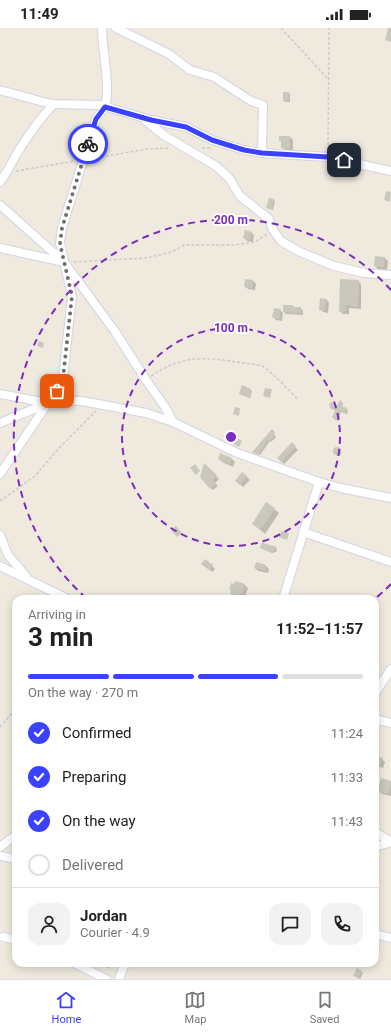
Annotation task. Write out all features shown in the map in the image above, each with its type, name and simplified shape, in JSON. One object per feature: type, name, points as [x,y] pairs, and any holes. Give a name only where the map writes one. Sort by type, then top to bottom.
[{"type":"street","points":[[0,474],[57,391],[63,378],[72,296],[60,244],[62,228],[96,119],[105,107],[107,92],[102,28]]},
{"type":"street","points":[[116,28],[169,54],[190,70],[214,77],[251,101],[263,105],[262,153]]},
{"type":"street","points":[[0,90],[35,101],[54,104],[84,104],[105,107],[142,118],[186,127],[223,144],[244,150],[262,153],[328,157],[391,171]]},
{"type":"street","points":[[0,182],[44,114],[54,104]]},
{"type":"street","points":[[142,118],[165,136],[216,166],[229,178],[240,196],[269,219],[273,230],[281,241],[316,259],[364,273],[391,274]]},
{"type":"street","points":[[0,205],[64,262],[114,330],[165,407],[173,422]]},
{"type":"street","points":[[0,248],[64,262]]},
{"type":"street","points":[[0,394],[48,403]]},
{"type":"street","points":[[0,423],[48,403],[61,400],[82,401],[146,413],[173,422],[237,453],[319,482],[391,498]]},
{"type":"street","points":[[284,595],[319,482]]},
{"type":"street","points":[[303,532],[391,562]]},
{"type":"street","points":[[0,535],[8,555],[30,580]]},
{"type":"street","points":[[0,566],[60,595]]},
{"type":"street","points":[[379,687],[391,670]]},
{"type":"street","points":[[379,721],[391,723]]},
{"type":"street","points":[[379,834],[391,842]]},
{"type":"street","points":[[0,847],[12,838]]},
{"type":"street","points":[[379,840],[391,842]]},
{"type":"street","points":[[379,846],[391,842]]},
{"type":"street","points":[[0,856],[12,858]]},
{"type":"street","points":[[379,935],[391,938]]},
{"type":"street","points":[[3,937],[12,939]]},
{"type":"street","points":[[82,967],[106,979]]},
{"type":"street","points":[[119,979],[124,967]]},
{"type":"path","points":[[282,28],[329,80]]},
{"type":"path","points":[[328,157],[329,28]]},
{"type":"path","points":[[7,173],[147,149],[170,148]]},
{"type":"path","points":[[199,148],[213,148]]},
{"type":"path","points":[[64,262],[146,258],[172,252],[184,245],[234,245],[255,242],[273,230]]},
{"type":"path","points":[[146,380],[164,368],[183,360],[202,358],[226,360],[263,366],[298,399]]},
{"type":"path","points":[[0,502],[35,476],[60,447],[102,405]]},
{"type":"path","points":[[0,727],[12,713]]},
{"type":"building","points":[[388,28],[391,28],[391,42],[385,40]]},
{"type":"building","points":[[283,92],[289,92],[289,101],[283,101]]},
{"type":"building","points":[[279,136],[290,136],[290,148],[281,148]]},
{"type":"building","points":[[386,191],[391,192],[390,202],[384,200]]},
{"type":"building","points":[[269,198],[274,199],[272,209],[266,208]]},
{"type":"building","points":[[245,230],[252,232],[250,240],[243,238]]},
{"type":"building","points":[[375,256],[385,257],[384,267],[374,266]]},
{"type":"building","points":[[245,279],[253,280],[252,288],[244,287]]},
{"type":"building","points":[[340,279],[359,280],[358,307],[346,305],[346,311],[339,312]]},
{"type":"building","points":[[320,298],[326,299],[325,311],[319,310]]},
{"type":"building","points":[[283,305],[301,307],[301,313],[283,312]]},
{"type":"building","points":[[274,308],[281,309],[279,319],[272,317]]},
{"type":"building","points":[[39,341],[44,343],[43,348],[37,346]]},
{"type":"building","points":[[242,385],[251,389],[249,398],[239,394]]},
{"type":"building","points":[[265,388],[272,389],[270,398],[263,396]]},
{"type":"building","points":[[340,400],[342,401],[341,406],[347,408],[346,413],[340,411],[338,418],[335,420],[332,417],[335,411],[330,408],[329,404],[332,402],[337,405]]},
{"type":"building","points":[[235,407],[240,408],[239,416],[233,414]]},
{"type":"building","points":[[272,429],[275,432],[275,435],[269,441],[268,440],[258,455],[252,452]]},
{"type":"building","points":[[235,437],[242,441],[239,447],[232,443]]},
{"type":"building","points":[[292,442],[296,446],[281,462],[277,458]]},
{"type":"building","points":[[335,447],[339,447],[341,451],[339,455],[335,455],[333,453],[333,449]]},
{"type":"building","points":[[220,453],[232,458],[230,464],[218,459]]},
{"type":"building","points":[[204,463],[217,475],[212,480],[216,483],[210,489],[200,477]]},
{"type":"building","points":[[195,464],[200,471],[196,475],[190,468]]},
{"type":"building","points":[[242,472],[247,476],[240,485],[235,481]]},
{"type":"building","points":[[266,502],[275,508],[260,530],[252,524]]},
{"type":"building","points":[[176,526],[182,533],[177,537],[171,530]]},
{"type":"building","points":[[281,531],[289,533],[287,540],[279,537]]},
{"type":"building","points":[[262,542],[277,547],[274,551],[270,552],[260,548]]},
{"type":"building","points":[[205,559],[213,565],[209,570],[201,564]]},
{"type":"building","points":[[256,562],[266,565],[265,571],[254,568]]},
{"type":"building","points":[[235,581],[245,584],[242,595],[230,594],[231,590],[229,590],[231,583],[234,584]]},
{"type":"building","points":[[379,757],[383,758],[379,766]]},
{"type":"building","points":[[381,778],[391,781],[389,794],[379,792]]},
{"type":"building","points":[[357,968],[362,971],[359,978],[353,976]]},
{"type":"way so far","points":[[57,391],[63,378],[72,296],[60,244],[62,228],[88,144]]},
{"type":"route","points":[[88,144],[96,119],[105,107],[151,120],[186,127],[212,140],[244,150],[262,153],[328,157],[344,160]]}]
